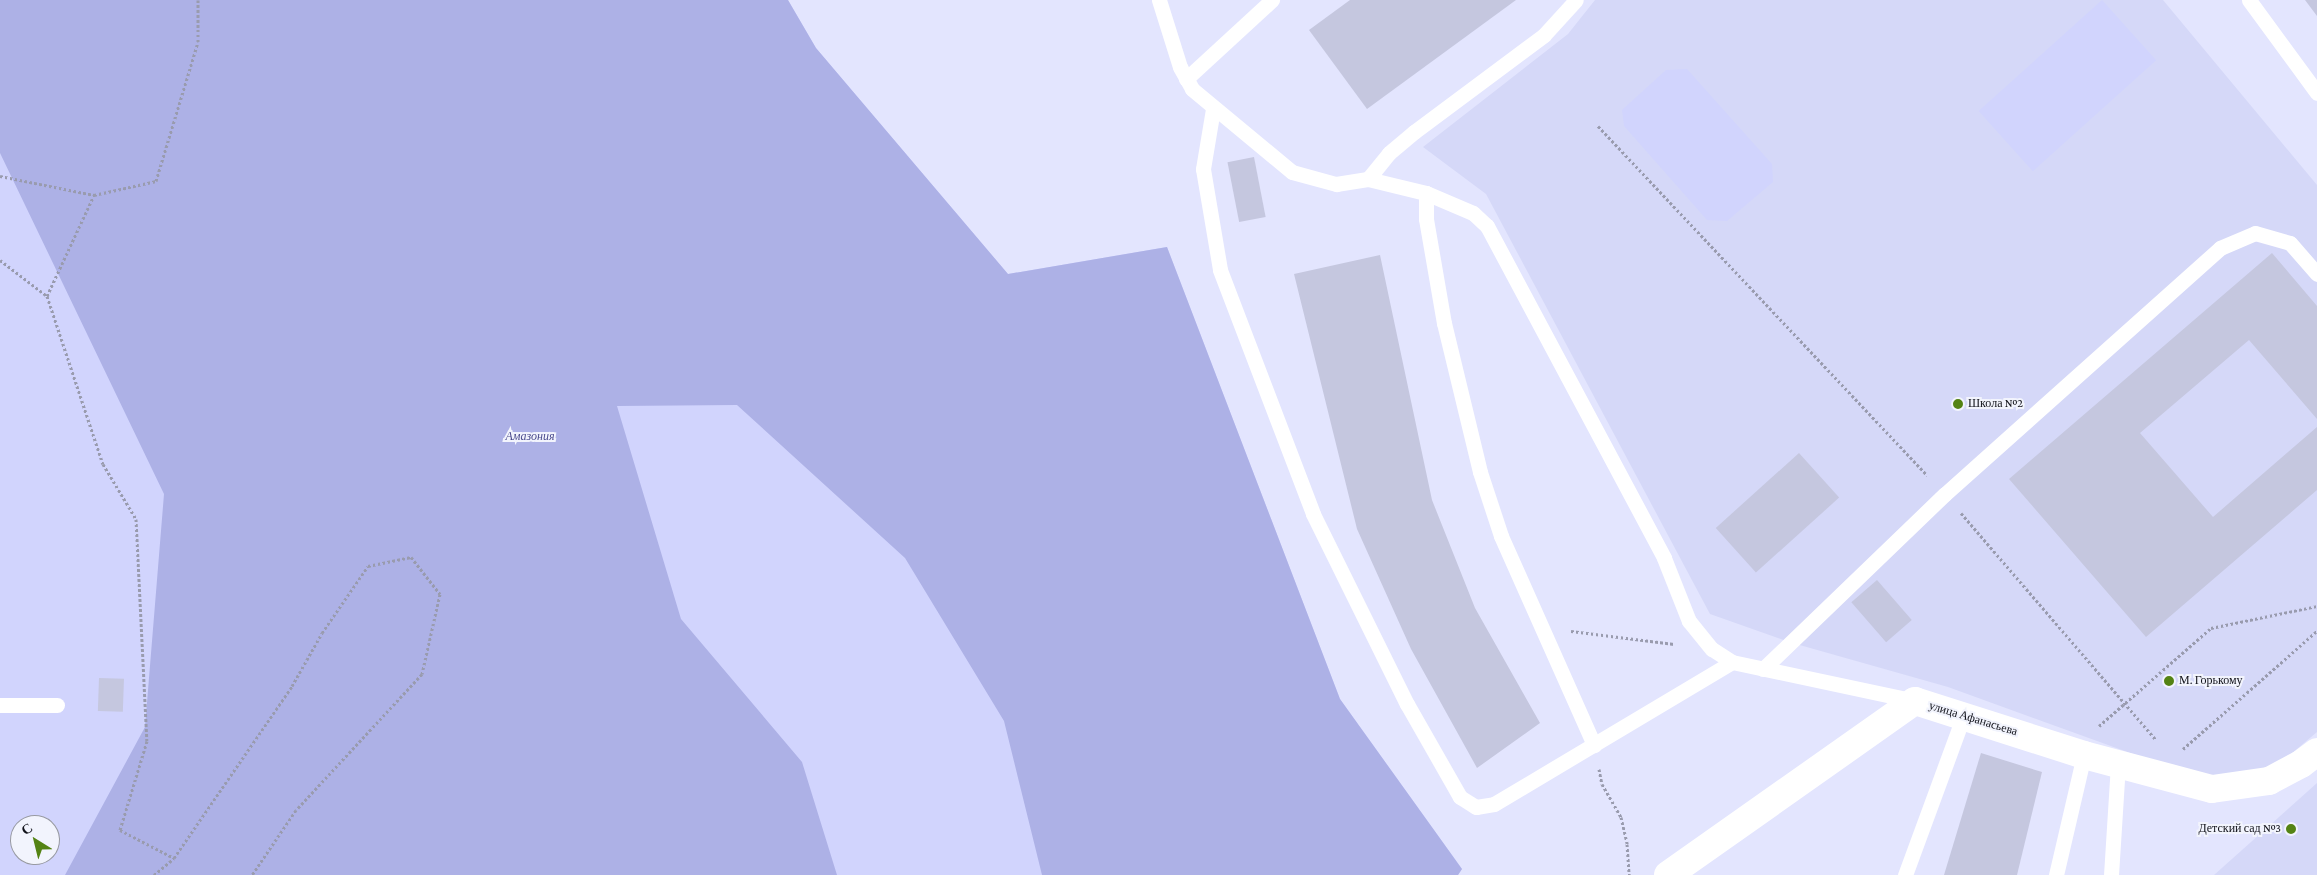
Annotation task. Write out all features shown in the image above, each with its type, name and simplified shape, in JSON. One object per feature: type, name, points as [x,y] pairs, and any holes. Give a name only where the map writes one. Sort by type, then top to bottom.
[{"type":"street","name":"улица Афанасьева","points":[[1668,875],[1915,701],[1964,715],[2084,755],[2167,778],[2220,788],[2268,781],[2301,764],[2317,752]]},
{"type":"lane","points":[[1159,0],[1186,79],[1213,109],[1292,172],[1336,184],[1368,179],[1426,193],[1472,212],[1487,226],[1664,558],[1689,621],[1712,649],[1732,662],[1915,701]]},
{"type":"lane","points":[[1186,79],[1272,0]]},
{"type":"lane","points":[[1368,179],[1389,153],[1414,132],[1544,35],[1576,0]]},
{"type":"lane","points":[[2249,0],[2317,93]]},
{"type":"lane","points":[[1213,109],[1203,169],[1220,270],[1313,514],[1407,704],[1460,796],[1476,807],[1494,804],[1732,662]]},
{"type":"lane","points":[[1426,193],[1426,219],[1444,323],[1480,472],[1501,536],[1594,745]]},
{"type":"lane","points":[[1762,668],[1944,494],[2220,248],[2254,233],[2290,243],[2317,274]]},
{"type":"lane","points":[[0,705],[57,705]]},
{"type":"lane","points":[[1905,875],[1964,715]]},
{"type":"lane","points":[[2056,875],[2084,755]]},
{"type":"lane","points":[[2111,875],[2118,764]]},
{"type":"path","points":[[0,176],[94,195],[156,181],[198,42],[198,0]]},
{"type":"path","points":[[1598,126],[1944,494],[2160,745]]},
{"type":"path","points":[[47,296],[94,195]]},
{"type":"path","points":[[0,260],[47,296],[103,464],[136,519],[147,741],[120,830],[174,858]]},
{"type":"path","points":[[154,875],[174,858],[292,686],[322,633],[368,566],[411,557],[440,594],[422,674],[296,810],[252,875]]},
{"type":"path","points":[[2084,755],[2088,737],[2211,628],[2317,606]]},
{"type":"path","points":[[1579,629],[1712,649]]},
{"type":"path","points":[[2179,752],[2317,631]]},
{"type":"path","points":[[1602,784],[1621,817],[1627,844],[1629,875]]},
{"type":"shaded area","name":"Школа №2","points":[[1595,0],[2163,0],[2317,185],[2317,732],[2284,760],[2256,774],[2212,777],[2169,767],[1948,687],[1789,642],[1710,614],[1486,194],[1423,147],[1568,34]]},
{"type":"shaded area","name":"Детский сад №3","points":[[2317,783],[2317,875],[2214,875]]},
{"type":"green space","name":"Амазония","points":[[0,0],[788,0],[816,48],[1008,274],[1167,247],[1340,699],[1462,869],[1458,875],[0,875]]},
{"type":"green space","name":"Амазония","points":[[0,0],[788,0],[816,48],[1008,274],[1167,247],[1340,699],[1462,869],[1458,875],[1042,875],[1004,721],[905,558],[737,405],[617,406],[681,619],[802,762],[837,875],[65,875],[145,727],[164,494],[0,153]]},
{"type":"green space","points":[[2102,0],[2156,60],[2033,171],[1979,111]]},
{"type":"green space","points":[[1687,69],[1772,164],[1773,182],[1727,221],[1707,220],[1624,126],[1622,110],[1666,70]]},
{"type":"building","points":[[1350,0],[1516,0],[1367,109],[1309,30]]},
{"type":"building","points":[[2305,0],[2317,0],[2317,16]]},
{"type":"building","points":[[1254,157],[1266,217],[1239,222],[1227,162]]},
{"type":"building","points":[[2272,253],[2317,306],[2317,419],[2249,340],[2140,433],[2213,517],[2317,427],[2317,490],[2146,637],[2009,479]]},
{"type":"building","points":[[1380,255],[1432,500],[1475,608],[1540,723],[1477,768],[1411,649],[1357,529],[1294,274]]},
{"type":"building","points":[[1799,453],[1839,498],[1756,573],[1716,528]]},
{"type":"building","points":[[1877,580],[1912,620],[1886,642],[1851,602]]},
{"type":"building","points":[[99,678],[124,679],[123,712],[98,711]]},
{"type":"building","points":[[1981,753],[2042,772],[2017,875],[1944,875]]},
{"type":"place","name":"Школа №2","points":[[1958,404]]},
{"type":"place","name":"М. Горькому","points":[[2169,681]]},
{"type":"place","name":"Детский сад №3","points":[[2291,829]]}]
